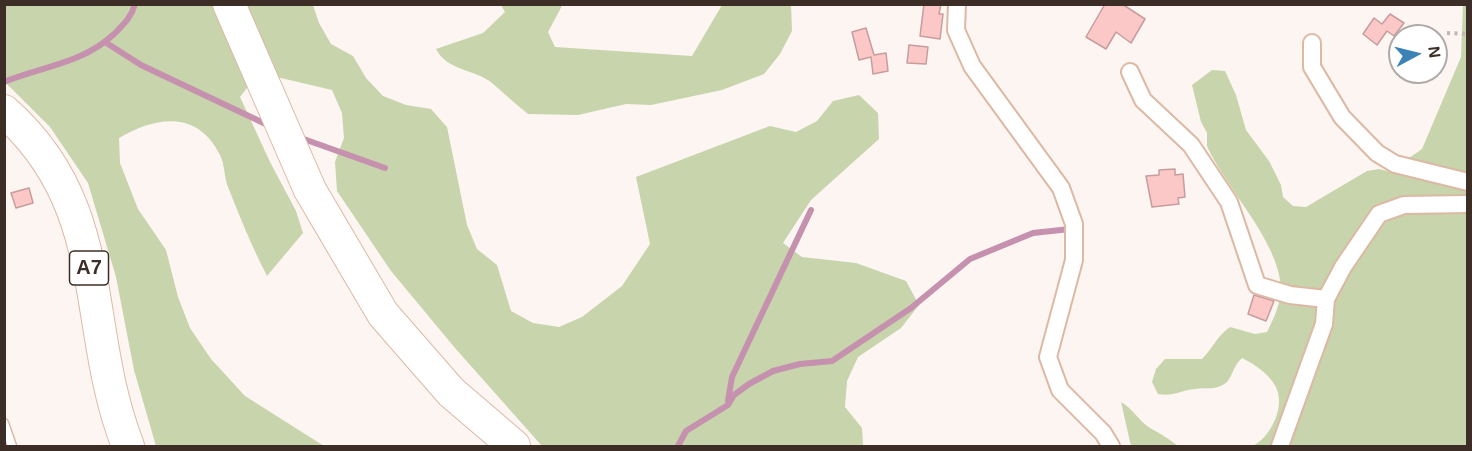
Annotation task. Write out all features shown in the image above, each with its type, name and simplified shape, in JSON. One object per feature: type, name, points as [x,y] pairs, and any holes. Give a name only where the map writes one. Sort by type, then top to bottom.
[{"type":"highway","points":[[229,4],[310,190],[383,314],[451,392],[514,447]]},
{"type":"highway","name":"A7","points":[[4,111],[41,149],[72,203],[87,256],[112,394],[128,447]]},
{"type":"street","points":[[957,4],[956,30],[972,66],[1061,188],[1074,224],[1074,261],[1048,357],[1060,390],[1103,433],[1111,447]]},
{"type":"street","points":[[1312,43],[1312,68],[1342,117],[1377,153],[1395,164],[1467,182]]},
{"type":"street","points":[[1130,72],[1143,100],[1191,145],[1229,202],[1257,285],[1290,295],[1326,299]]},
{"type":"street","points":[[1280,447],[1324,324],[1326,299],[1343,267],[1379,214],[1404,205],[1467,204]]},
{"type":"lane","points":[[4,423],[12,447]]},
{"type":"path","points":[[1448,33],[1467,35]]},
{"type":"green space","points":[[563,4],[548,32],[555,47],[692,56],[722,5],[791,5],[792,31],[780,54],[764,74],[722,90],[651,105],[626,104],[578,115],[528,114],[485,78],[447,62],[436,49],[483,33],[505,12],[501,5]]},
{"type":"green space","points":[[4,5],[313,5],[319,23],[331,44],[353,56],[366,78],[383,96],[406,105],[431,109],[447,127],[467,225],[477,249],[497,265],[511,311],[533,323],[559,327],[582,317],[622,286],[650,244],[636,177],[770,126],[796,132],[817,121],[833,101],[859,95],[878,113],[879,139],[811,200],[783,243],[802,257],[856,263],[906,281],[919,305],[901,328],[858,357],[847,381],[845,407],[862,428],[863,446],[542,446],[455,348],[391,271],[337,191],[335,162],[344,138],[342,113],[332,90],[281,78],[256,76],[240,97],[296,211],[303,233],[267,276],[228,187],[220,155],[211,140],[200,130],[175,121],[147,125],[119,138],[120,163],[138,209],[166,250],[178,297],[190,328],[211,359],[245,396],[324,446],[156,446],[134,370],[116,277],[88,183],[50,127],[5,82]]},
{"type":"green space","points":[[1463,5],[1467,5],[1467,176],[1419,165],[1409,158],[1422,149],[1461,57]]},
{"type":"green space","points":[[1212,70],[1225,71],[1236,95],[1246,130],[1269,161],[1281,185],[1283,197],[1293,206],[1306,207],[1367,171],[1379,169],[1467,191],[1467,446],[1253,446],[1272,426],[1279,398],[1277,389],[1269,377],[1242,358],[1227,382],[1219,387],[1199,388],[1168,395],[1158,394],[1152,382],[1156,369],[1165,359],[1202,359],[1230,327],[1255,334],[1267,332],[1280,299],[1278,270],[1271,252],[1207,146],[1207,133],[1201,122],[1192,85]]},
{"type":"green space","points":[[1121,402],[1146,425],[1178,446],[1131,446]]},
{"type":"building","points":[[924,4],[941,4],[939,14],[943,14],[940,39],[920,36]]},
{"type":"building","points":[[1105,4],[1122,4],[1145,19],[1131,43],[1116,32],[1106,49],[1086,37]]},
{"type":"building","points":[[1390,14],[1404,23],[1388,24],[1388,32],[1377,45],[1363,34],[1374,18],[1382,24]]},
{"type":"building","points":[[866,28],[874,55],[886,53],[888,71],[873,74],[871,57],[859,60],[852,32]]},
{"type":"building","points":[[909,45],[928,47],[926,64],[907,63]]},
{"type":"building","points":[[1175,169],[1175,175],[1183,174],[1185,197],[1178,198],[1179,204],[1152,207],[1146,176],[1159,175],[1159,170]]},
{"type":"building","points":[[29,188],[33,203],[16,208],[11,193]]},
{"type":"building","points":[[1254,295],[1274,301],[1266,321],[1248,314]]},
{"type":"waterway","points":[[4,82],[89,52],[121,27],[135,4]]},
{"type":"waterway","points":[[105,42],[141,65],[272,127]]},
{"type":"waterway","points":[[298,137],[385,168]]},
{"type":"waterway","points":[[728,401],[732,377],[811,210]]},
{"type":"waterway","points":[[678,446],[686,431],[728,405],[734,395],[749,384],[773,371],[800,364],[832,361],[911,308],[970,259],[1033,233],[1070,229]]}]
